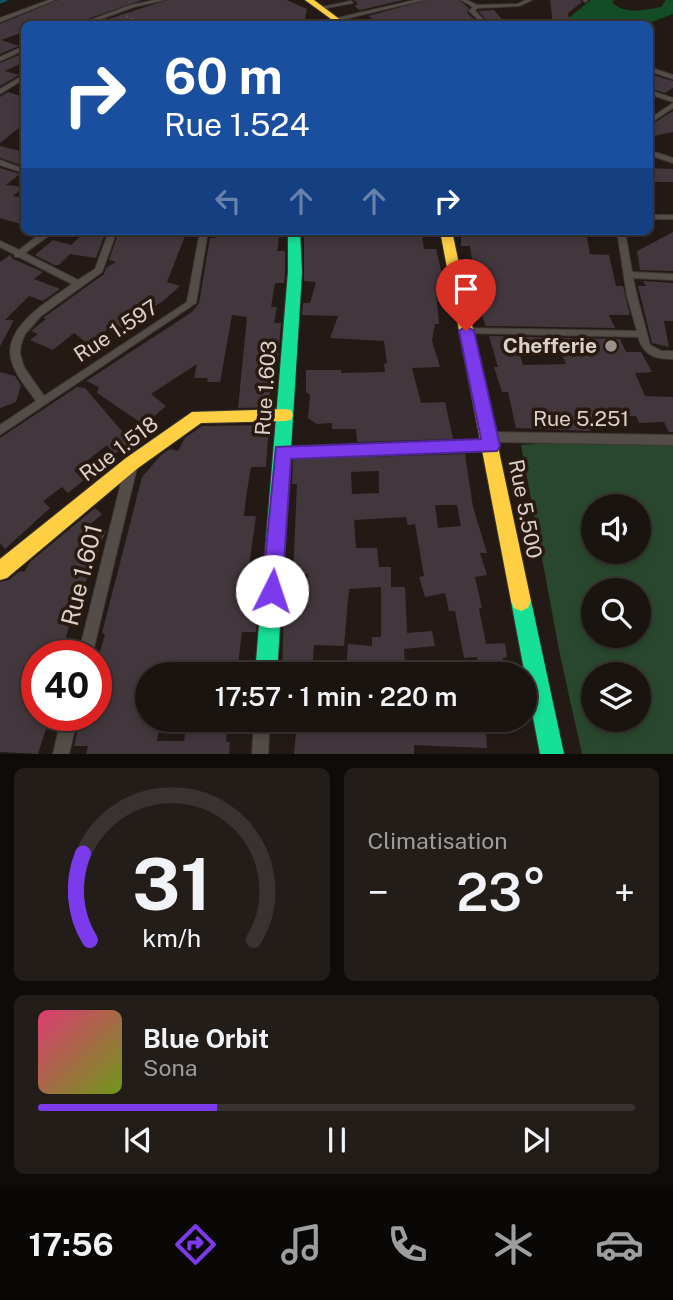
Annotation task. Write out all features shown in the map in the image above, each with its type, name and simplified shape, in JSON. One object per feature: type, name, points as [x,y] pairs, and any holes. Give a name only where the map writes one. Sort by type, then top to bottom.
[{"type":"street","points":[[0,20],[53,0]]},
{"type":"street","points":[[91,21],[133,6],[162,0]]},
{"type":"street","points":[[343,21],[422,0]]},
{"type":"street","points":[[463,0],[476,7],[522,5],[530,0]]},
{"type":"street","points":[[314,4],[351,2]]},
{"type":"street","points":[[314,4],[338,21]]},
{"type":"street","points":[[476,7],[472,11],[483,21]]},
{"type":"street","points":[[0,59],[21,49]]},
{"type":"street","points":[[10,54],[21,58]]},
{"type":"street","points":[[653,70],[673,77]]},
{"type":"street","points":[[0,92],[21,79]]},
{"type":"street","points":[[653,94],[673,103],[653,119]]},
{"type":"street","points":[[653,154],[673,161]]},
{"type":"street","points":[[0,162],[21,170]]},
{"type":"street","points":[[653,217],[673,217]]},
{"type":"street","points":[[18,255],[44,235]]},
{"type":"street","points":[[42,402],[18,365],[15,347],[26,325],[99,270],[112,235]]},
{"type":"street","name":"Rue 1.597","points":[[0,431],[191,303],[203,235]]},
{"type":"street","name":"Rue 1.603","points":[[267,662],[295,272],[294,235]]},
{"type":"street","name":"Rue 5.500","points":[[447,235],[552,754]]},
{"type":"street","points":[[622,235],[646,347],[652,352],[673,355]]},
{"type":"street","points":[[0,244],[79,284]]},
{"type":"street","points":[[629,275],[673,276]]},
{"type":"street","points":[[466,331],[643,334]]},
{"type":"street","name":"Rue 1.518","points":[[0,570],[132,463],[198,417],[285,415]]},
{"type":"street","name":"Rue 5.251","points":[[283,452],[490,442],[673,440]]},
{"type":"street","name":"Rue 1.601","points":[[89,640],[132,463]]},
{"type":"street","points":[[61,754],[66,731]]},
{"type":"street","points":[[260,754],[261,732]]},
{"type":"green space","points":[[591,0],[614,0],[612,2],[622,9],[635,10],[661,7],[666,0],[673,0],[673,14],[653,21],[566,20]]},
{"type":"green space","points":[[673,437],[673,754],[582,754],[560,655],[521,445]]},
{"type":"building","points":[[58,0],[142,0],[82,21],[21,21],[21,33],[1,40],[19,46],[0,54],[0,24]]},
{"type":"building","points":[[167,0],[287,0],[307,9],[305,21],[102,21]]},
{"type":"building","points":[[354,0],[403,0],[360,10],[354,6],[358,4]]},
{"type":"building","points":[[427,0],[459,0],[469,8],[467,13],[476,21],[377,21],[368,16]]},
{"type":"building","points":[[550,0],[582,2],[568,13],[569,21],[553,21]]},
{"type":"building","points":[[494,10],[503,21],[487,21],[478,11]]},
{"type":"building","points":[[21,54],[21,63],[5,71],[19,75],[0,86],[0,63]]},
{"type":"building","points":[[653,75],[673,81],[673,88],[665,93],[653,89]]},
{"type":"building","points":[[8,92],[21,96],[21,126],[0,143],[0,97]]},
{"type":"building","points":[[673,111],[673,132],[653,136],[653,124]]},
{"type":"building","points":[[0,146],[21,151],[21,165],[0,158]]},
{"type":"building","points":[[0,168],[20,174],[6,185],[21,187],[13,196],[21,197],[21,224],[0,218]]},
{"type":"building","points":[[653,168],[673,169],[673,182],[655,182]]},
{"type":"building","points":[[673,232],[673,271],[640,270],[637,251]]},
{"type":"building","points":[[82,235],[105,235],[96,258],[70,254],[59,265],[54,265],[35,255],[53,240],[71,245]]},
{"type":"building","points":[[118,235],[185,235],[167,282],[180,286],[163,301],[122,328],[116,324],[87,343],[74,333],[53,350],[30,340],[38,334],[31,331],[46,319],[43,318],[104,274],[106,268],[116,262],[109,260]]},
{"type":"building","points":[[216,235],[279,235],[277,251],[285,251],[284,283],[275,283],[271,307],[277,307],[274,323],[281,323],[278,359],[274,359],[268,407],[238,408],[247,317],[232,315],[220,382],[207,382],[208,378],[194,378],[197,364],[151,394],[166,406],[144,425],[97,393],[99,387],[86,381],[192,312],[199,303],[210,238],[216,238]]},
{"type":"building","points":[[304,235],[422,235],[424,249],[436,249],[446,291],[436,291],[439,324],[435,324],[432,341],[440,367],[412,368],[421,403],[445,402],[453,439],[357,442],[356,429],[332,429],[332,423],[317,424],[308,418],[310,395],[306,392],[306,370],[341,370],[341,373],[385,372],[384,364],[387,363],[384,341],[330,338],[338,316],[302,315],[303,303],[310,303],[316,282],[304,281]]},
{"type":"building","points":[[461,235],[587,237],[590,254],[609,255],[616,286],[623,286],[630,315],[609,315],[615,328],[486,326],[479,308],[485,308],[480,281],[475,281],[470,246],[461,246]]},
{"type":"building","points":[[10,255],[13,259],[43,272],[34,279],[60,289],[43,301],[29,296],[5,320],[14,320],[0,346],[0,262]]},
{"type":"building","points":[[643,281],[673,283],[673,321],[664,321],[669,347],[652,343],[638,286],[646,286]]},
{"type":"building","points":[[489,336],[620,339],[626,352],[641,352],[652,372],[635,373],[645,396],[673,397],[673,432],[669,432],[664,422],[639,423],[636,416],[588,419],[590,431],[516,428],[508,392],[502,392],[494,367],[498,367]],"holes":[[[516,341],[556,341],[566,364],[523,365]]]},
{"type":"building","points":[[0,372],[15,376],[21,385],[16,402],[0,408]]},
{"type":"building","points":[[77,387],[85,388],[132,443],[114,454],[107,445],[74,471],[84,480],[68,493],[62,487],[43,501],[50,508],[5,549],[0,543],[0,438]]},
{"type":"building","points":[[269,425],[266,467],[251,467],[244,516],[256,516],[248,575],[257,575],[254,592],[259,592],[256,632],[242,632],[238,662],[135,662],[135,732],[159,732],[157,741],[184,741],[185,732],[227,732],[226,742],[230,742],[229,754],[86,754],[88,746],[74,746],[77,731],[112,731],[112,640],[103,640],[105,634],[102,633],[142,477],[161,455],[170,449],[178,451],[185,438],[202,426]]},
{"type":"building","points":[[465,454],[473,507],[487,553],[480,553],[487,575],[475,577],[482,608],[479,608],[486,644],[505,643],[507,657],[503,658],[504,662],[478,662],[477,657],[464,658],[455,611],[449,611],[445,593],[425,597],[419,577],[424,576],[415,524],[408,525],[406,517],[354,520],[356,548],[377,548],[379,567],[391,567],[391,587],[405,587],[407,633],[432,631],[435,646],[404,649],[405,662],[347,662],[348,644],[372,646],[372,637],[381,637],[381,587],[349,589],[344,646],[314,645],[313,662],[282,662],[284,606],[305,605],[308,574],[293,574],[297,484],[292,484],[293,459]],"holes":[[[379,471],[379,493],[352,494],[351,472]],[[435,505],[457,505],[461,526],[438,528]]]},
{"type":"building","points":[[95,508],[102,514],[85,529],[106,531],[80,596],[77,596],[65,640],[21,640],[21,731],[45,731],[38,754],[0,752],[0,582],[9,580],[20,571],[24,572],[31,561]]},
{"type":"building","points":[[296,732],[486,732],[487,748],[414,745],[414,754],[294,754]]},
{"type":"waterway","points":[[0,2],[6,0]]},
{"type":"traffic: fast","points":[[267,662],[295,272],[294,235]]},
{"type":"traffic: fast","points":[[521,601],[552,754]]},
{"type":"traffic: slow","points":[[309,0],[338,21]]},
{"type":"traffic: slow","points":[[447,235],[521,601]]},
{"type":"traffic: slow","points":[[0,571],[132,463],[198,417],[285,415]]},
{"type":"place","name":"Chefferie","points":[[611,346]]},
{"type":"route","points":[[272,591],[283,452],[491,446],[466,331]]}]
